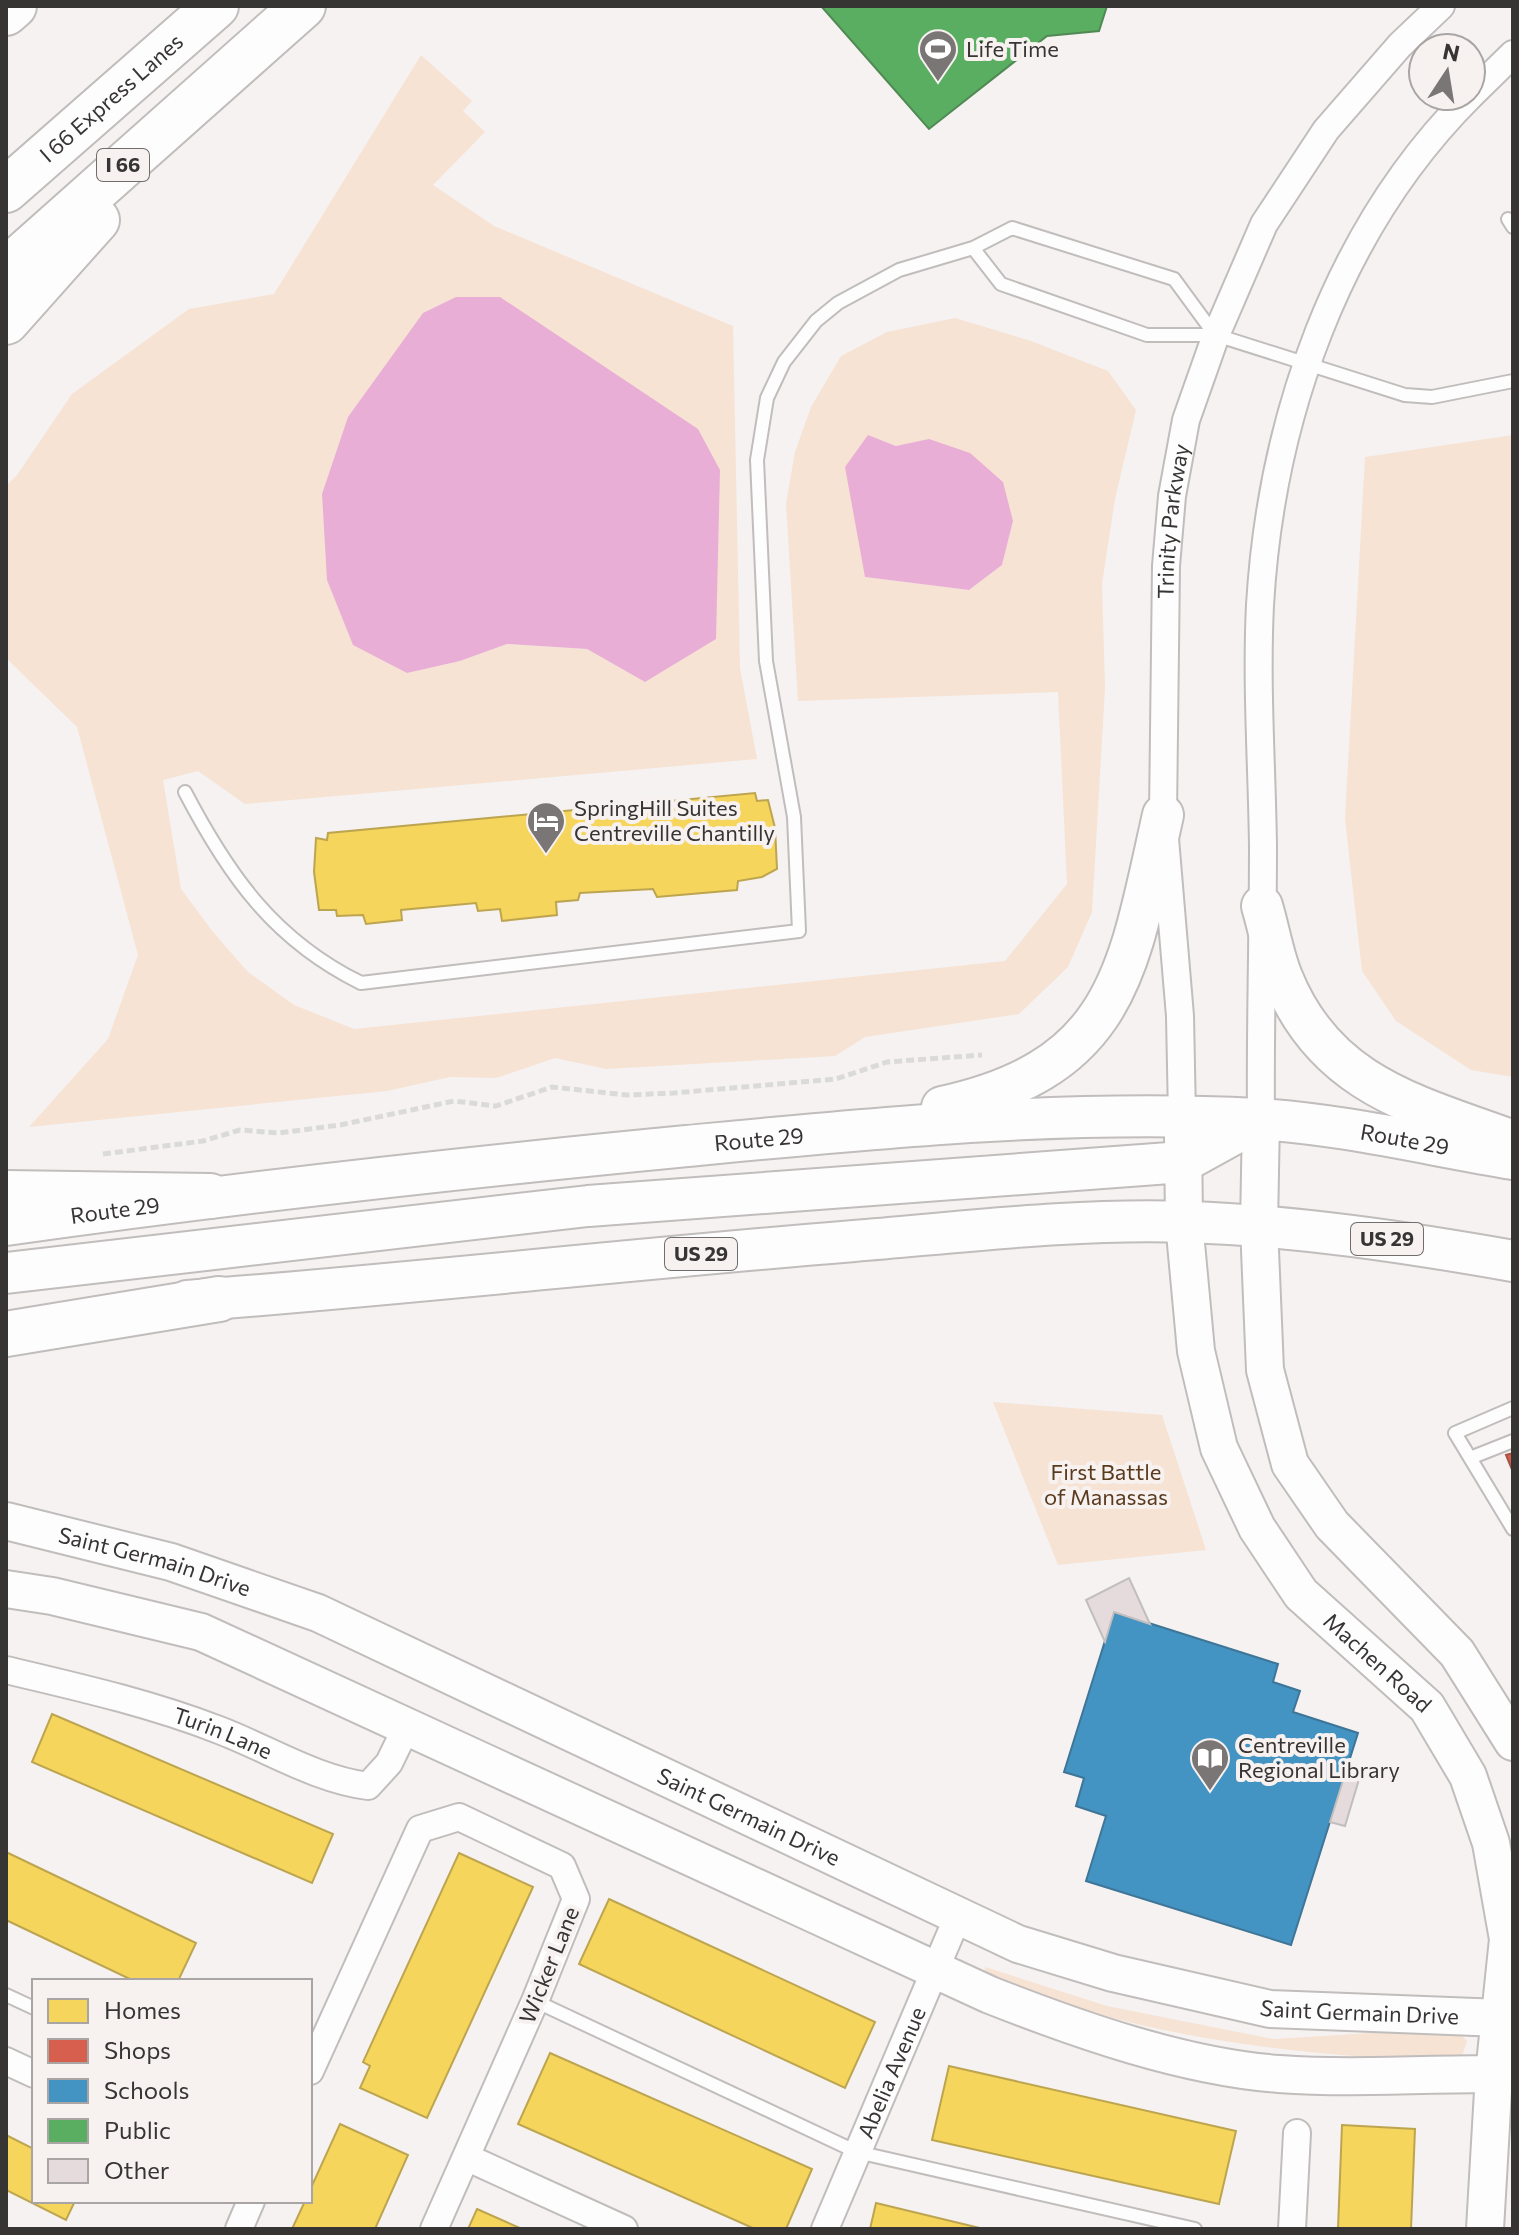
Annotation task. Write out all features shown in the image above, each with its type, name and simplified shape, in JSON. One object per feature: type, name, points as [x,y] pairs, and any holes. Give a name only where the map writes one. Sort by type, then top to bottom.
[{"type":"highway","points":[[6,13],[14,6]]},
{"type":"highway","name":"I 66 Express Lanes","points":[[6,190],[216,6]]},
{"type":"highway","name":"I 66","points":[[6,270],[303,6]]},
{"type":"highway","points":[[6,322],[240,60]]},
{"type":"highway","points":[[6,1193],[210,1196]]},
{"type":"highway","points":[[6,1334],[219,1299]]},
{"type":"main road","points":[[817,1134],[990,1096],[1041,1073],[1071,1049],[1102,1013],[1117,986],[1135,938],[1163,815]]},
{"type":"main road","points":[[1262,906],[1282,978],[1310,1030],[1330,1053],[1398,1100],[1513,1141]]},
{"type":"main road","name":"Route 29","points":[[6,1225],[210,1196],[817,1134],[1024,1120],[1182,1116],[1261,1119],[1378,1134],[1513,1159]]},
{"type":"main road","points":[[6,1273],[588,1206],[1183,1162],[1261,1119]]},
{"type":"main road","name":"US 29","points":[[6,1315],[219,1299],[982,1230],[1184,1222],[1373,1237],[1513,1261]]},
{"type":"street","name":"Trinity Parkway","points":[[1182,1116],[1180,1016],[1163,815],[1166,566],[1172,496],[1186,420],[1216,335],[1264,224],[1326,130],[1371,76],[1441,6]]},
{"type":"street","points":[[1487,79],[1513,54]]},
{"type":"street","points":[[1457,112],[1424,151],[1363,239],[1329,305],[1278,454],[1260,606],[1262,906],[1259,1226],[1265,1370],[1290,1464],[1332,1525],[1457,1653],[1489,1698],[1513,1742]]},
{"type":"street","name":"Machen Road","points":[[1182,1116],[1184,1222],[1196,1351],[1219,1448],[1257,1528],[1301,1594],[1427,1707],[1468,1776],[1491,1843],[1508,1939],[1507,2022],[1485,2229]]},
{"type":"street","name":"Saint Germain Drive","points":[[6,1521],[171,1562],[318,1613],[1018,1944],[1222,2001],[1270,2009],[1507,2022]]},
{"type":"street","points":[[6,1589],[52,1596],[201,1632],[935,1970],[1070,2027],[1176,2055],[1277,2074],[1503,2069]]},
{"type":"street","name":"Turin Lane","points":[[6,1670],[132,1699],[220,1731],[339,1782],[368,1786],[389,1763],[407,1726]]},
{"type":"street","name":"Wicker Lane","points":[[312,2067],[420,1829],[459,1817],[562,1866],[576,1899],[468,2158],[434,2229]]},
{"type":"street","name":"Abelia Avenue","points":[[825,2229],[958,1916]]},
{"type":"street","points":[[6,2061],[32,2073]]},
{"type":"street","points":[[1292,2229],[1297,2133]]},
{"type":"street","points":[[468,2158],[611,2226]]},
{"type":"street","points":[[239,2229],[250,2203]]},
{"type":"lane","points":[[185,792],[229,870],[265,913],[326,965],[361,983],[799,931],[794,817],[766,661],[757,460],[761,420],[784,362],[816,321],[838,303],[899,270],[973,248],[1012,228],[1174,279],[1216,335]]},
{"type":"lane","points":[[973,248],[1001,284],[1147,335],[1216,335],[1405,395],[1432,397],[1513,381]]},
{"type":"lane","points":[[1513,1408],[1455,1433],[1513,1529]]},
{"type":"lane","points":[[1470,1458],[1513,1441]]},
{"type":"lane","points":[[6,1995],[32,2007]]},
{"type":"lane","points":[[535,2001],[857,2152],[1195,2229]]},
{"type":"path","points":[[98,1154],[203,1141],[240,1130],[279,1133],[340,1125],[454,1101],[496,1106],[552,1087],[627,1095],[674,1093],[836,1079],[887,1062],[990,1055]]},
{"type":"green space","points":[[421,55],[472,101],[463,111],[485,132],[433,185],[494,226],[733,326],[740,668],[757,759],[245,804],[198,771],[163,780],[181,889],[248,972],[294,1005],[354,1029],[1005,961],[1067,884],[1058,692],[798,701],[786,503],[795,452],[811,407],[841,356],[887,332],[955,318],[1031,341],[1108,371],[1136,410],[1115,499],[1102,584],[1105,688],[1092,912],[1068,967],[1019,1014],[865,1037],[835,1056],[606,1069],[555,1058],[496,1078],[450,1077],[387,1091],[29,1127],[108,1039],[138,955],[77,727],[6,658],[6,486],[17,475],[72,394],[189,309],[274,294]],"holes":[[[868,435],[896,446],[1013,521],[1002,565],[969,590],[865,577]],[[720,470],[645,682],[587,649],[507,644],[460,661],[406,673]]]},
{"type":"green space","points":[[1513,435],[1513,1077],[1471,1070],[1396,1021],[1362,971],[1345,819],[1365,457]]},
{"type":"green space","name":"First Battle of Manassas","points":[[993,1402],[1162,1415],[1206,1550],[1058,1565]]},
{"type":"green space","points":[[985,1967],[1107,2006],[1273,2039],[1436,2029],[1461,2035],[1467,2041],[1460,2062],[1452,2063],[1271,2048],[1156,2028],[1099,2014],[984,1973]]},
{"type":"shaded area","points":[[456,297],[500,297],[698,429],[720,470],[716,639],[645,682],[587,649],[507,644],[460,661],[407,673],[353,645],[327,580],[322,494],[348,417],[423,313]]},
{"type":"shaded area","points":[[868,435],[896,446],[929,439],[970,453],[1003,482],[1013,521],[1002,565],[969,590],[865,577],[845,467]]},
{"type":"building: Homes","name":"SpringHill Suites Centreville Chantilly","points":[[755,793],[757,801],[768,800],[775,828],[777,869],[762,877],[738,881],[737,890],[657,897],[653,889],[580,893],[578,900],[556,902],[557,915],[502,921],[500,909],[478,911],[476,903],[401,910],[402,920],[366,924],[363,915],[337,916],[336,910],[319,910],[314,872],[316,838],[327,840],[328,833]]},
{"type":"building: Homes","points":[[52,1714],[333,1834],[312,1883],[32,1762]]},
{"type":"building: Homes","points":[[6,1852],[196,1943],[179,1979],[130,1979],[6,1920]]},
{"type":"building: Homes","points":[[459,1853],[533,1887],[427,2118],[360,2088],[370,2066],[363,2062]]},
{"type":"building: Homes","points":[[609,1899],[875,2022],[845,2088],[579,1964]]},
{"type":"building: Homes","points":[[550,2053],[812,2169],[786,2229],[755,2229],[518,2124]]},
{"type":"building: Homes","points":[[949,2066],[1236,2131],[1219,2204],[932,2140]]},
{"type":"building: Homes","points":[[340,2124],[408,2155],[375,2229],[292,2229],[304,2203],[312,2203],[312,2186]]},
{"type":"building: Homes","points":[[1342,2125],[1415,2129],[1411,2229],[1338,2229]]},
{"type":"building: Homes","points":[[6,2135],[32,2148],[32,2203],[6,2190]]},
{"type":"building: Homes","points":[[32,2203],[74,2203],[66,2220]]},
{"type":"building: Homes","points":[[876,2203],[984,2229],[870,2229]]},
{"type":"building: Homes","points":[[477,2209],[522,2229],[468,2229]]},
{"type":"building: Shops","points":[[1513,1453],[1513,1472],[1506,1455]]},
{"type":"building: Schools","name":"Centreville Regional Library","points":[[1114,1612],[1278,1664],[1273,1682],[1300,1691],[1293,1712],[1358,1733],[1291,1945],[1086,1881],[1106,1816],[1076,1806],[1084,1778],[1064,1772]]},
{"type":"building: Public","name":"Life Time","points":[[821,6],[1107,6],[1099,31],[1047,36],[929,129]]},
{"type":"building: Other","points":[[1129,1578],[1150,1624],[1114,1612],[1105,1642],[1086,1600]]},
{"type":"building: Other","points":[[1346,1771],[1360,1776],[1345,1826],[1330,1822]]},
{"type":"place","name":"Life Time","points":[[938,83]]},
{"type":"place","name":"SpringHill Suites Centreville Chantilly","points":[[546,855]]},
{"type":"place","name":"Centreville Regional Library","points":[[1210,1792]]}]
